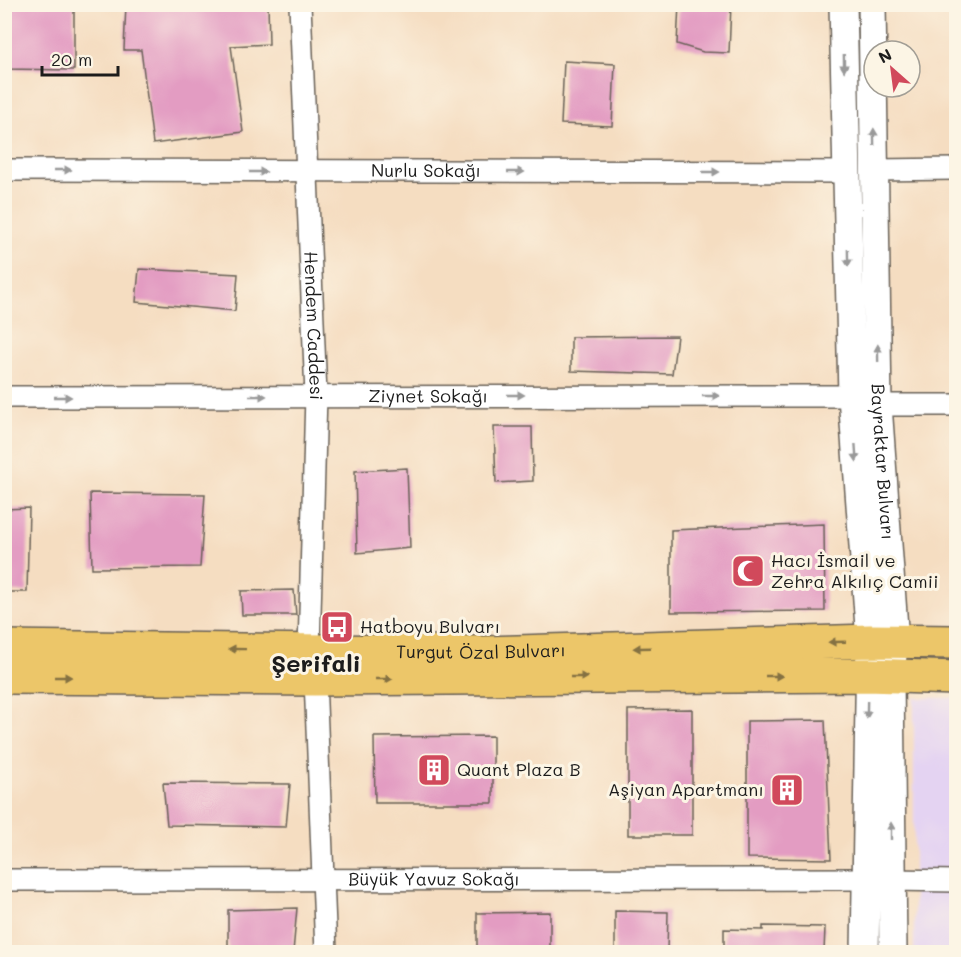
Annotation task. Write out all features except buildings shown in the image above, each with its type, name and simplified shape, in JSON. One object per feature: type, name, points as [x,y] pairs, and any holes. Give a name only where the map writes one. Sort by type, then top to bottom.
[{"type":"main road","name":"Turgut Özal Bulvarı","points":[[4,677],[312,664],[484,652],[883,641],[957,642]]},
{"type":"main road","name":"Turgut Özal Bulvarı","points":[[4,647],[312,664],[957,678]]},
{"type":"street","name":"Hendem Caddesi","points":[[300,4],[316,395],[312,664],[326,952]]},
{"type":"street","name":"Bayraktar Bulvarı","points":[[843,4],[852,396],[883,641]]},
{"type":"street","name":"Bayraktar Bulvarı","points":[[865,952],[864,879],[883,641],[872,4]]},
{"type":"street","points":[[875,170],[957,169]]},
{"type":"street","name":"Nurlu Sokağı","points":[[4,170],[846,172]]},
{"type":"street","name":"Ziynet Sokağı","points":[[4,397],[852,396]]},
{"type":"street","points":[[878,405],[957,405]]},
{"type":"street","name":"Bayraktar Bulvarı","points":[[879,676],[893,952]]},
{"type":"street","name":"Büyük Yavuz Sokağı","points":[[4,880],[864,879]]},
{"type":"street","points":[[891,880],[957,881]]},
{"type":"shaded area","points":[[914,698],[956,698],[956,952],[914,952]]},
{"type":"place","name":"Hacı İsmail ve Zehra Alkılıç Camii","points":[[748,571]]},
{"type":"place","name":"Hatboyu Bulvarı","points":[[337,627]]},
{"type":"place","name":"Quant Plaza B","points":[[434,770]]},
{"type":"place","name":"Aşiyan Apartmanı","points":[[787,790]]},
{"type":"district","name":"Şerifali","points":[[316,664]]}]
